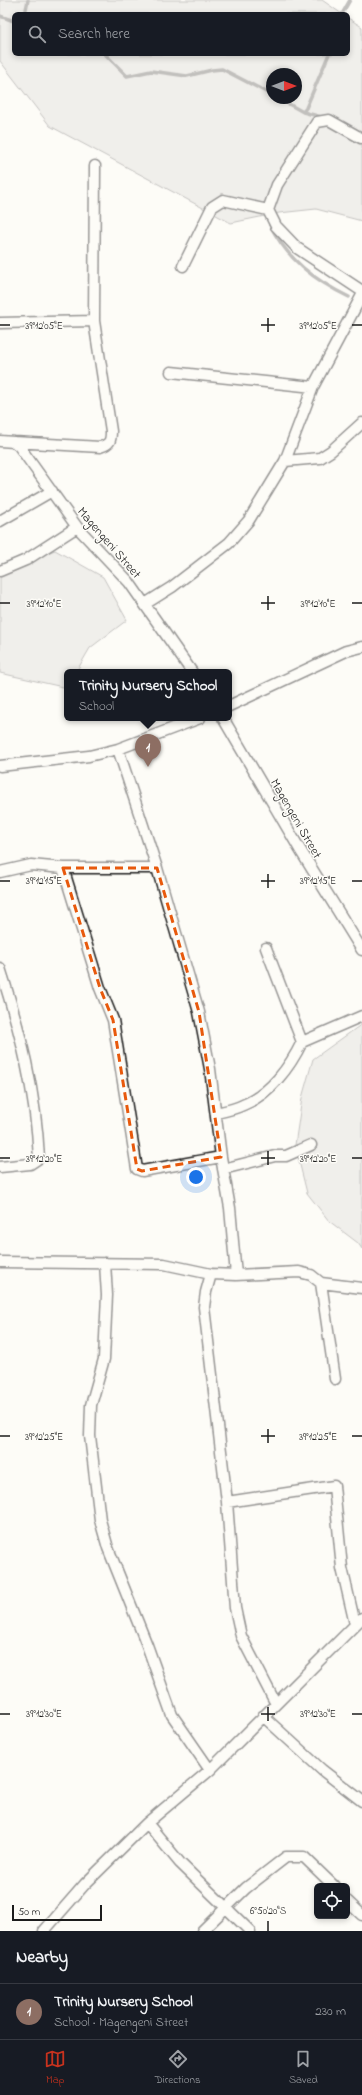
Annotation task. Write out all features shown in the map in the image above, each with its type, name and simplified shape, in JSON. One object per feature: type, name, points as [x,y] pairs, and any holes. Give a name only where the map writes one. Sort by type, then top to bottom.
[{"type":"street","points":[[361,138],[329,120],[317,122],[277,185],[268,210],[276,226],[297,248],[362,291]]},
{"type":"street","points":[[0,441],[100,447],[108,444],[111,440],[94,320],[95,166]]},
{"type":"street","points":[[183,266],[212,207],[218,202],[223,200],[268,210]]},
{"type":"street","points":[[145,604],[172,587],[229,544],[242,531],[285,461],[313,387],[362,295]]},
{"type":"street","points":[[0,323],[94,320]]},
{"type":"street","points":[[171,372],[313,387]]},
{"type":"street","points":[[285,461],[320,458],[331,452],[362,423]]},
{"type":"street","name":"Magengeni Street","points":[[14,442],[24,452],[77,527],[129,582],[190,669]]},
{"type":"street","points":[[0,521],[52,491]]},
{"type":"street","points":[[0,571],[26,560],[77,527]]},
{"type":"street","points":[[232,705],[346,651],[362,647]]},
{"type":"street","points":[[0,766],[89,756],[118,749],[192,721]]},
{"type":"street","name":"Magengeni Street","points":[[225,721],[307,862],[362,950]]},
{"type":"street","points":[[118,749],[157,868],[199,1012],[230,1208],[236,1275]]},
{"type":"street","points":[[0,872],[31,865],[63,868],[157,868]]},
{"type":"street","points":[[63,868],[100,988],[113,1020],[137,1169],[142,1171],[221,1157]]},
{"type":"street","points":[[266,948],[302,1042]]},
{"type":"street","points":[[0,968],[26,1057],[34,1100],[39,1158],[30,1164],[0,1167]]},
{"type":"street","points":[[216,1113],[243,1105],[268,1088],[292,1062],[302,1042],[362,1016]]},
{"type":"street","points":[[223,1169],[275,1156],[286,1156],[312,1145]]},
{"type":"street","points":[[0,1262],[164,1264],[211,1274],[236,1275],[299,1272],[311,1275],[321,1282],[362,1288]]},
{"type":"street","points":[[105,1263],[107,1295],[104,1359],[91,1405],[90,1436],[100,1520],[108,1548],[147,1645],[172,1716],[210,1770]]},
{"type":"street","points":[[211,1274],[204,1307],[227,1502],[231,1575],[235,1608],[241,1636],[276,1704]]},
{"type":"street","points":[[321,1282],[336,1378]]},
{"type":"street","points":[[44,1931],[85,1884],[147,1823],[210,1770],[359,1621],[342,1568],[334,1486],[227,1502]]},
{"type":"street","points":[[263,1716],[322,1770],[362,1801]]},
{"type":"street","points":[[147,1823],[180,1863],[250,1931]]},
{"type":"street","points":[[202,1931],[225,1907],[286,1857],[304,1857],[331,1883]]},
{"type":"street","points":[[350,1904],[362,1915]]},
{"type":"highlighted area","points":[[63,868],[157,868],[199,1012],[221,1157],[142,1171],[137,1169],[113,1020],[100,988]]},
{"type":"shaded area","points":[[0,0],[322,0],[339,12],[12,12],[12,56],[350,56],[350,19],[362,27],[362,221],[316,209],[279,213],[231,223],[50,126],[0,61]]},
{"type":"shaded area","points":[[55,550],[103,577],[127,620],[90,648],[78,669],[64,669],[63,687],[0,673],[0,571]]},
{"type":"shaded area","points":[[362,1024],[362,1249],[358,1243],[329,1221],[307,1193],[295,1145],[302,1098],[313,1059]]},
{"type":"waterway","points":[[25,12],[28,0]]},
{"type":"waterway","points":[[343,12],[350,0]]},
{"type":"waterway","points":[[0,16],[12,20]]},
{"type":"waterway","points":[[107,56],[127,76],[151,71],[187,76],[222,69],[266,92]]},
{"type":"waterway","points":[[303,112],[328,56]]},
{"type":"waterway","points":[[289,104],[303,112],[325,118]]},
{"type":"waterway","points":[[270,225],[285,249],[303,268],[324,284],[349,297]]},
{"type":"place","name":"Trinity Nursery School","points":[[148,767]]}]
